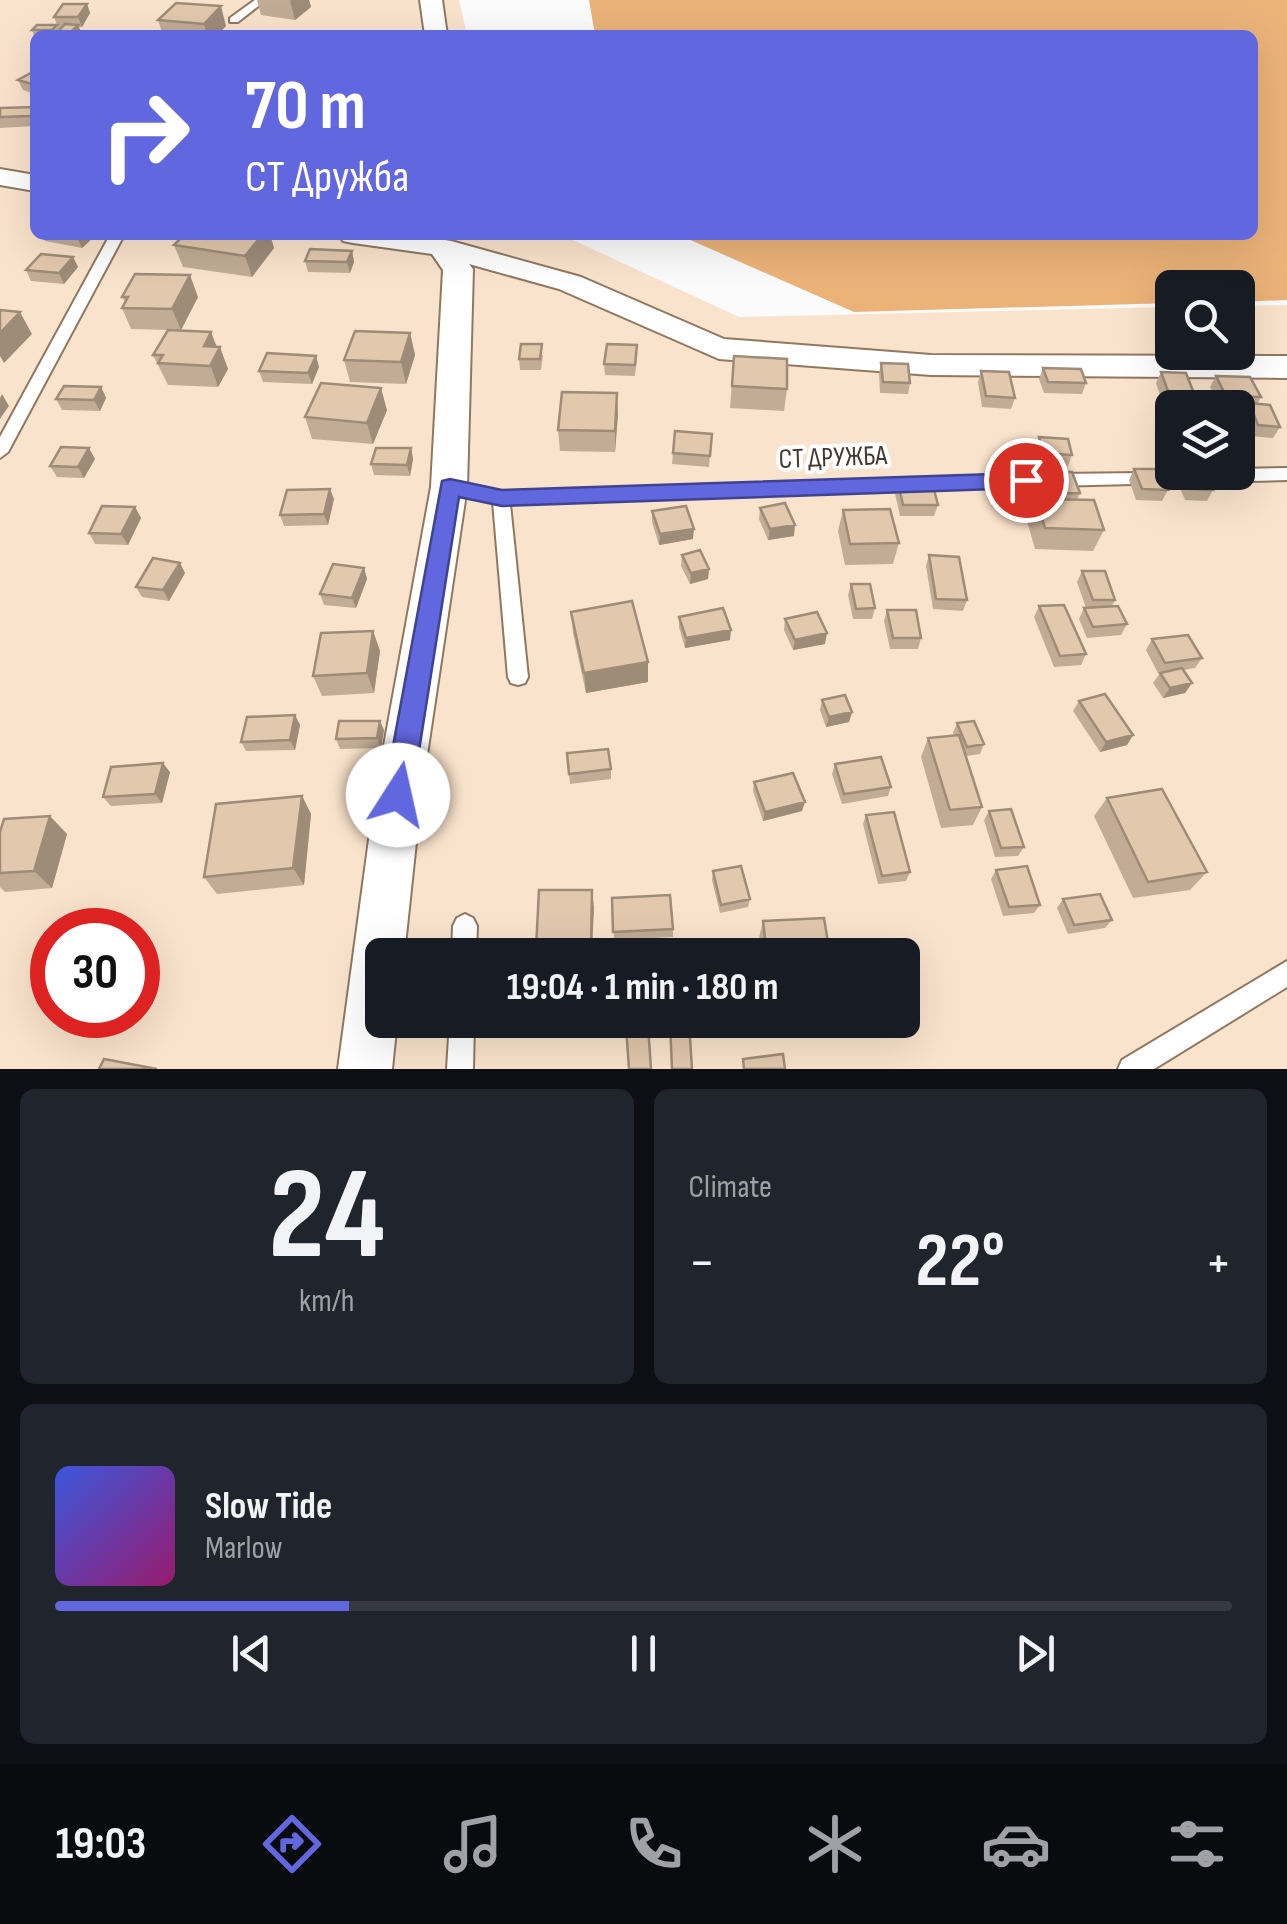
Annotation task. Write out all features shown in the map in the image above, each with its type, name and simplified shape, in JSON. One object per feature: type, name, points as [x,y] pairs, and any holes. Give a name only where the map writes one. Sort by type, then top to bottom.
[{"type":"street","points":[[431,0],[435,30]]},
{"type":"street","points":[[0,177],[30,182]]},
{"type":"street","points":[[441,241],[570,282],[718,350],[931,366],[1287,367]]},
{"type":"street","points":[[365,1069],[398,795],[450,487],[458,269],[441,241]]},
{"type":"lane","points":[[234,20],[261,0]]},
{"type":"lane","points":[[0,452],[113,240]]},
{"type":"lane","name":"СТ ДРУЖБА","points":[[450,487],[502,498],[1287,474]]},
{"type":"lane","points":[[502,498],[518,676]]},
{"type":"lane","points":[[465,926],[465,938]]},
{"type":"lane","points":[[1131,1069],[1287,973]]},
{"type":"lane","points":[[460,1069],[461,1038]]},
{"type":"shaded area","points":[[0,0],[459,0],[466,30],[30,30],[30,240],[573,240],[739,317],[1155,307],[1155,370],[1255,370],[1255,306],[1287,305],[1287,1069],[0,1069]]},
{"type":"shaded area","points":[[589,0],[1287,0],[1287,300],[1255,301],[1255,270],[1155,270],[1155,303],[854,312],[690,240],[1258,240],[1258,30],[594,30]]},
{"type":"building","points":[[176,3],[221,6],[204,24],[158,20]]},
{"type":"building","points":[[63,4],[87,4],[78,17],[54,17]]},
{"type":"building","points":[[65,24],[78,25],[73,30],[60,30]]},
{"type":"building","points":[[37,25],[57,25],[52,30],[32,30]]},
{"type":"building","points":[[30,107],[30,116],[0,117],[0,108]]},
{"type":"building","points":[[179,240],[258,240],[245,256],[174,245]]},
{"type":"building","points":[[310,249],[352,251],[347,262],[305,261]]},
{"type":"building","points":[[41,254],[73,257],[59,273],[26,270]]},
{"type":"building","points":[[135,274],[190,275],[172,309],[122,308],[128,297],[122,297]]},
{"type":"building","points":[[0,310],[20,312],[0,333]]},
{"type":"building","points":[[168,330],[211,332],[204,346],[220,347],[210,366],[158,363],[163,355],[153,355]]},
{"type":"building","points":[[355,331],[410,333],[401,362],[344,360]]},
{"type":"building","points":[[521,344],[542,344],[540,359],[519,359]]},
{"type":"building","points":[[607,344],[637,345],[635,365],[604,364]]},
{"type":"building","points":[[267,353],[316,356],[308,373],[259,371]]},
{"type":"building","points":[[734,356],[787,359],[787,389],[732,386]]},
{"type":"building","points":[[881,363],[908,364],[910,383],[883,382]]},
{"type":"building","points":[[1043,368],[1081,369],[1086,383],[1048,382]]},
{"type":"building","points":[[981,371],[1009,372],[1015,398],[986,396]]},
{"type":"building","points":[[1161,372],[1186,373],[1193,390],[1168,390]]},
{"type":"building","points":[[1216,376],[1250,377],[1261,397],[1255,397],[1255,390],[1223,390]]},
{"type":"building","points":[[321,383],[381,388],[367,423],[305,417]]},
{"type":"building","points":[[64,386],[101,387],[94,400],[56,399]]},
{"type":"building","points":[[562,392],[617,393],[615,431],[558,430]]},
{"type":"building","points":[[1255,404],[1270,405],[1280,427],[1258,425]]},
{"type":"building","points":[[675,431],[712,434],[710,456],[673,453]]},
{"type":"building","points":[[1039,437],[1068,439],[1072,455],[1043,453]]},
{"type":"building","points":[[61,447],[89,448],[78,467],[50,466]]},
{"type":"building","points":[[376,448],[411,448],[407,465],[371,464]]},
{"type":"building","points":[[1134,469],[1155,469],[1155,490],[1142,489]]},
{"type":"building","points":[[1028,472],[1072,472],[1080,493],[1035,494]]},
{"type":"building","points":[[989,473],[1024,474],[1030,497],[996,496]]},
{"type":"building","points":[[897,478],[931,478],[938,505],[903,505]]},
{"type":"building","points":[[330,489],[324,514],[280,515],[287,490]]},
{"type":"building","points":[[1036,499],[1094,500],[1104,530],[1045,528]]},
{"type":"building","points":[[785,503],[795,525],[770,529],[760,508]]},
{"type":"building","points":[[102,506],[135,507],[121,534],[89,533]]},
{"type":"building","points":[[686,506],[694,529],[660,534],[652,511]]},
{"type":"building","points":[[890,509],[899,543],[850,544],[843,510]]},
{"type":"building","points":[[700,550],[709,569],[691,573],[682,555]]},
{"type":"building","points":[[929,555],[959,557],[967,600],[936,599]]},
{"type":"building","points":[[153,558],[180,563],[163,590],[136,587]]},
{"type":"building","points":[[333,564],[364,568],[352,598],[320,594]]},
{"type":"building","points":[[1082,571],[1105,571],[1115,600],[1093,600]]},
{"type":"building","points":[[851,584],[870,584],[875,608],[856,609]]},
{"type":"building","points":[[632,601],[648,662],[584,673],[571,612]]},
{"type":"building","points":[[1064,605],[1086,654],[1060,656],[1039,606]]},
{"type":"building","points":[[1118,606],[1127,624],[1093,627],[1084,608]]},
{"type":"building","points":[[723,608],[731,630],[686,638],[679,617]]},
{"type":"building","points":[[887,610],[916,610],[921,638],[893,638]]},
{"type":"building","points":[[817,612],[827,633],[795,640],[785,619]]},
{"type":"building","points":[[373,631],[367,673],[313,676],[321,633]]},
{"type":"building","points":[[1188,635],[1202,658],[1165,663],[1152,639]]},
{"type":"building","points":[[1182,668],[1192,683],[1170,688],[1160,673]]},
{"type":"building","points":[[1105,694],[1133,735],[1106,742],[1079,701]]},
{"type":"building","points":[[845,695],[852,712],[829,717],[822,700]]},
{"type":"building","points":[[295,715],[290,740],[241,742],[247,717]]},
{"type":"building","points":[[339,721],[380,721],[377,738],[336,739]]},
{"type":"building","points":[[974,721],[984,744],[967,747],[957,723]]},
{"type":"building","points":[[959,735],[982,807],[950,810],[928,738]]},
{"type":"building","points":[[608,749],[611,769],[569,774],[567,753]]},
{"type":"building","points":[[881,757],[891,787],[844,794],[835,764]]},
{"type":"building","points":[[163,763],[155,794],[103,797],[111,767]]},
{"type":"building","points":[[793,773],[805,802],[765,812],[754,782]]},
{"type":"building","points":[[1162,789],[1207,872],[1148,882],[1107,798]]},
{"type":"building","points":[[302,796],[293,868],[204,877],[216,804]]},
{"type":"building","points":[[1011,809],[1024,847],[1001,848],[989,811]]},
{"type":"building","points":[[894,812],[910,872],[882,876],[866,815]]},
{"type":"building","points":[[50,816],[34,871],[0,873],[0,832],[4,819]]},
{"type":"building","points":[[741,866],[750,899],[721,905],[713,871]]},
{"type":"building","points":[[1027,866],[1040,905],[1009,907],[996,870]]},
{"type":"building","points":[[539,890],[592,890],[591,938],[537,938]]},
{"type":"building","points":[[1100,894],[1112,920],[1074,925],[1063,899]]},
{"type":"building","points":[[670,895],[673,929],[613,932],[612,898]]},
{"type":"building","points":[[824,918],[827,938],[765,938],[763,921]]},
{"type":"building","points":[[627,1038],[649,1038],[651,1069],[629,1069]]},
{"type":"building","points":[[671,1038],[690,1038],[692,1069],[672,1069]]},
{"type":"building","points":[[783,1054],[785,1069],[744,1069],[743,1059]]},
{"type":"building","points":[[104,1059],[157,1069],[99,1069]]},
{"type":"route","points":[[398,795],[450,487],[502,498],[1026,480]]}]
